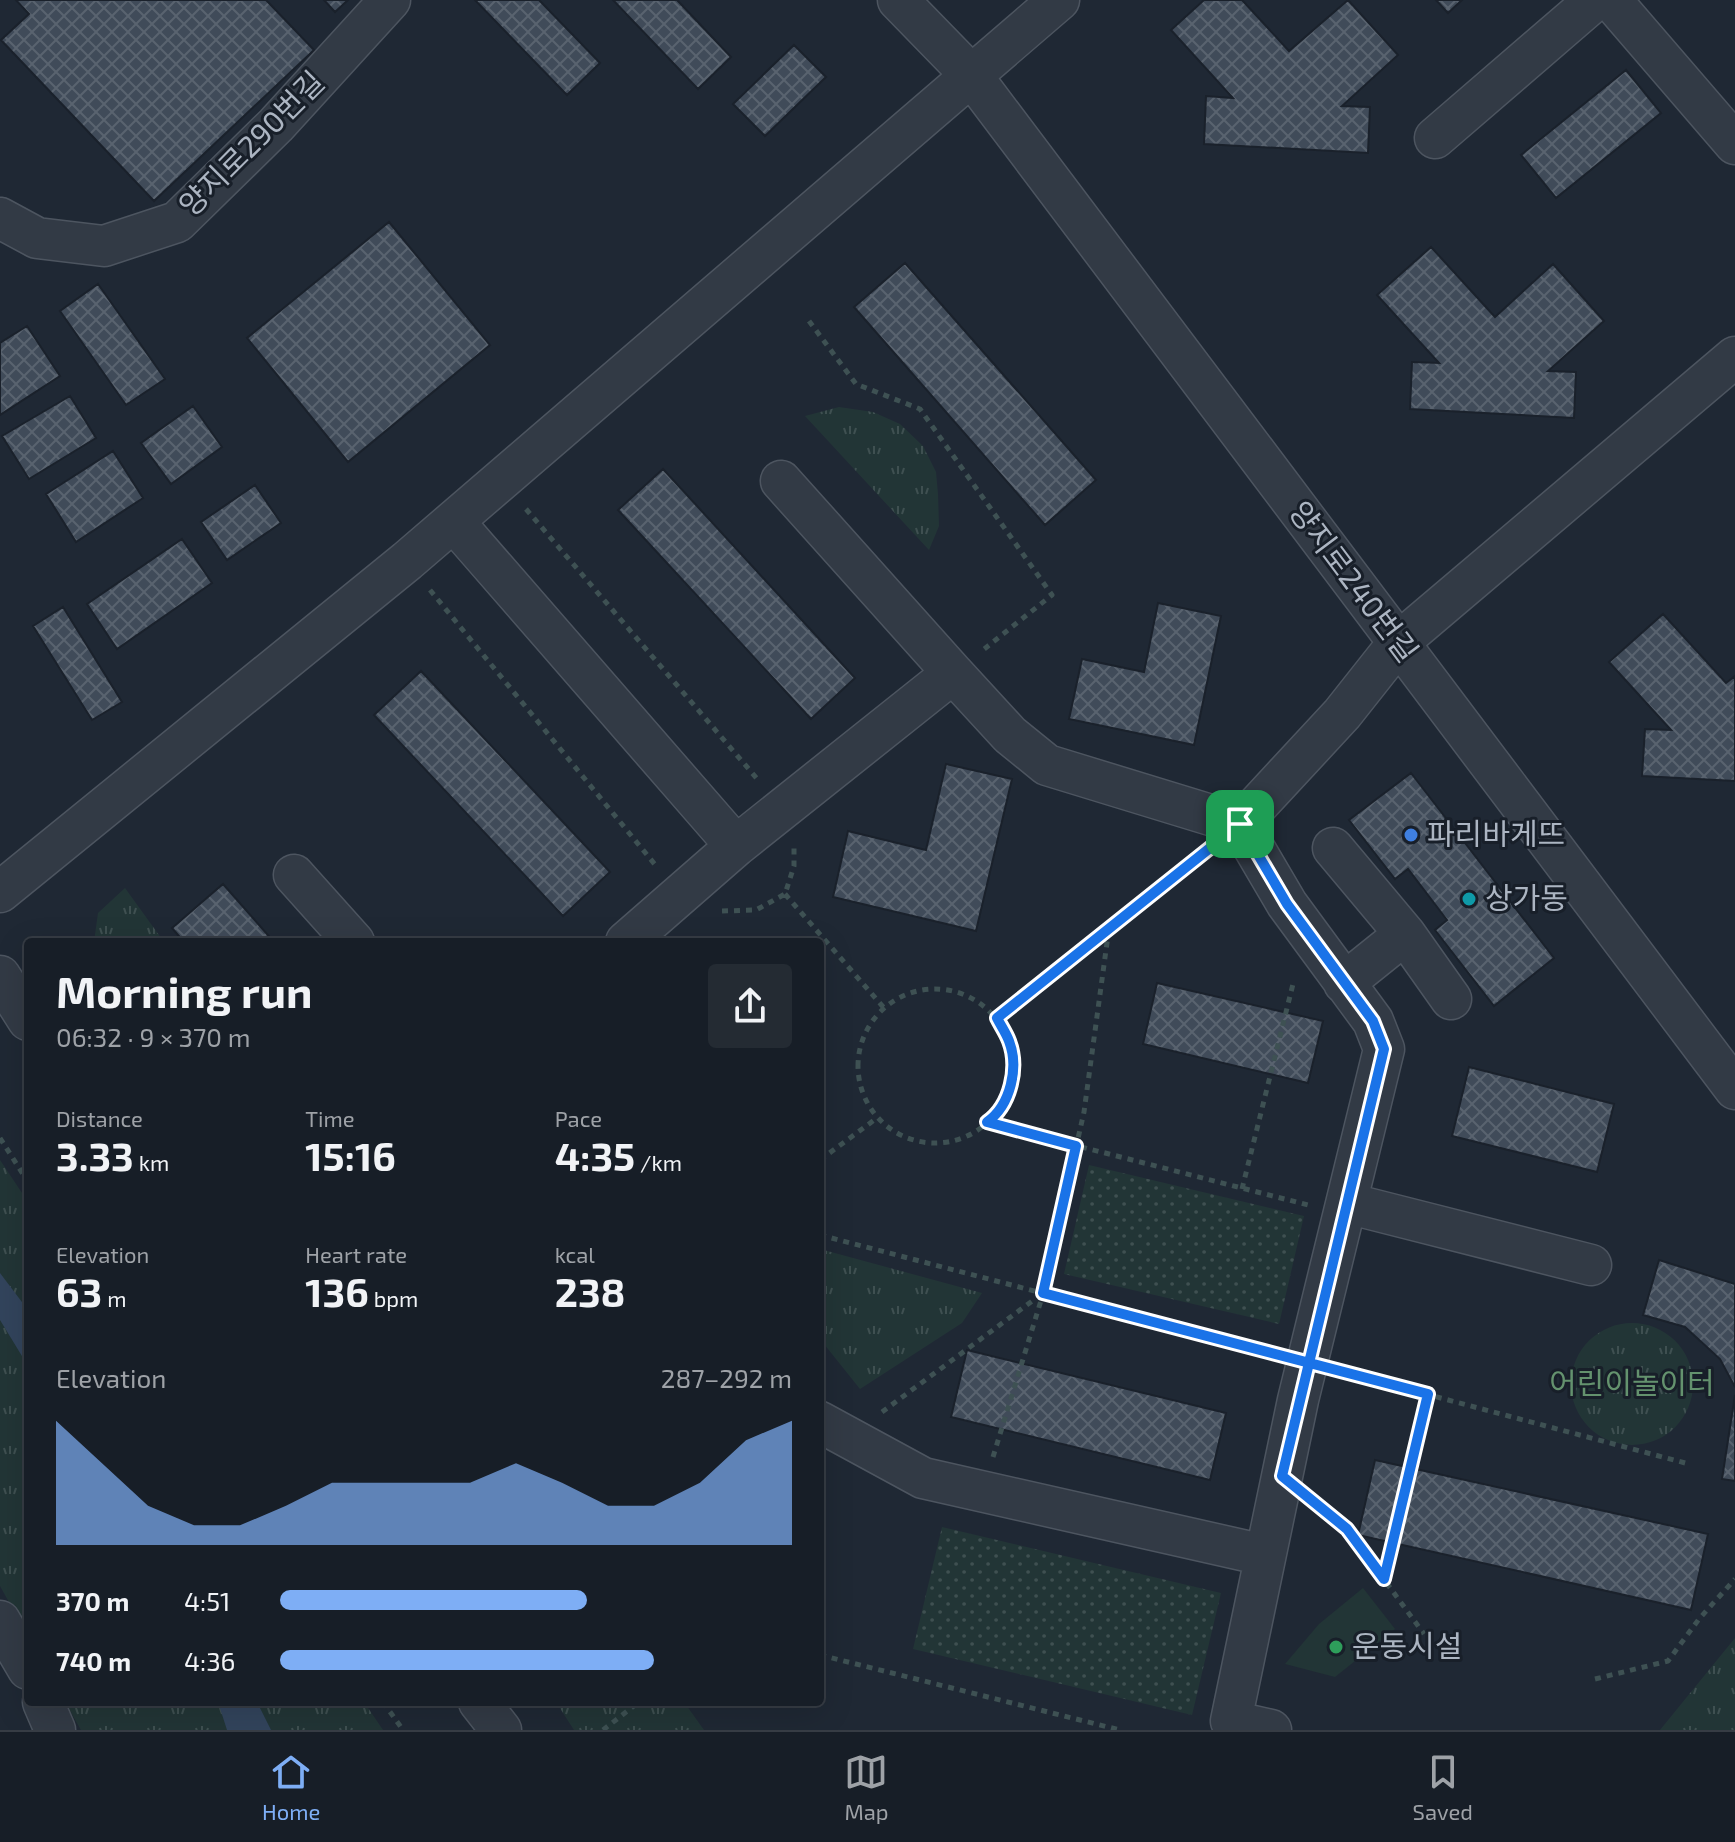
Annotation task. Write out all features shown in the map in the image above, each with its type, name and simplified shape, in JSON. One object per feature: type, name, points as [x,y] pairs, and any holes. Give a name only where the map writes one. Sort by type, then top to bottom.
[{"type":"street","name":"양지로290번길","points":[[0,218],[37,238],[104,246],[177,222],[276,125],[390,0]]},
{"type":"street","points":[[898,0],[971,75]]},
{"type":"street","points":[[0,892],[454,522],[1059,0]]},
{"type":"street","points":[[1435,138],[1595,0]]},
{"type":"street","points":[[1611,0],[1735,144]]},
{"type":"street","name":"양지로240번길","points":[[971,75],[1735,1089]]},
{"type":"street","points":[[1240,824],[1342,714],[1399,642],[1735,357]]},
{"type":"street","points":[[781,481],[1010,735],[1047,765],[1240,824],[1287,904],[1373,1021],[1384,1049],[1264,1555],[1231,1721],[1271,1730]]},
{"type":"street","points":[[454,522],[736,846]]},
{"type":"street","points":[[630,938],[736,846],[953,673]]},
{"type":"street","points":[[1333,848],[1405,934],[1451,999]]},
{"type":"street","points":[[294,875],[350,938]]},
{"type":"street","points":[[1344,983],[1405,934]]},
{"type":"street","points":[[0,976],[24,1014]]},
{"type":"street","points":[[1346,1209],[1591,1265]]},
{"type":"street","points":[[833,1430],[923,1478],[1264,1555]]},
{"type":"street","points":[[0,1621],[24,1662]]},
{"type":"street","points":[[45,1706],[55,1730]]},
{"type":"path","points":[[809,321],[856,384],[920,409],[1052,595],[953,673]]},
{"type":"path","points":[[502,480],[783,808]]},
{"type":"path","points":[[407,561],[679,894]]},
{"type":"path","points":[[997,1018],[1240,824]]},
{"type":"path","points":[[785,894],[823,938]]},
{"type":"path","points":[[982,1492],[1043,1293],[1084,1112],[1109,928]]},
{"type":"path","points":[[1242,1189],[1306,931]]},
{"type":"path","points":[[824,939],[884,1008]]},
{"type":"path","points":[[928,989],[952,990],[977,1001],[997,1018],[1010,1042],[1014,1069],[1008,1095],[993,1118],[972,1134],[946,1143],[919,1142],[897,1133],[877,1118],[864,1098],[858,1074],[859,1050],[868,1027],[884,1008],[904,995],[928,989]]},
{"type":"path","points":[[824,1157],[877,1118]]},
{"type":"path","points":[[987,1122],[1242,1189],[1346,1209]]},
{"type":"path","points":[[0,1138],[24,1176]]},
{"type":"path","points":[[824,1236],[1689,1464]]},
{"type":"path","points":[[833,1430],[1043,1293]]},
{"type":"path","points":[[1384,1579],[1428,1394]]},
{"type":"path","points":[[1282,1476],[1347,1529],[1424,1634]]},
{"type":"path","points":[[1595,1679],[1668,1661],[1699,1619],[1735,1579]]},
{"type":"path","points":[[824,1656],[1120,1730]]},
{"type":"path","points":[[386,1706],[403,1730]]},
{"type":"path","points":[[603,1730],[634,1706]]},
{"type":"green space","points":[[839,407],[873,412],[900,424],[923,446],[936,472],[938,494],[939,526],[929,550],[805,416]]},
{"type":"green space","points":[[125,888],[161,938],[95,938],[98,913]]},
{"type":"green space","points":[[0,1160],[24,1196],[24,1629],[0,1586]]},
{"type":"green space","points":[[1089,1165],[1304,1216],[1279,1324],[1064,1274]]},
{"type":"green space","points":[[824,1250],[982,1293],[962,1323],[860,1389],[824,1344]]},
{"type":"green space","name":"어린이놀이터","points":[[1632,1323],[1655,1328],[1675,1341],[1688,1361],[1693,1384],[1688,1407],[1675,1427],[1655,1440],[1632,1445],[1609,1440],[1589,1427],[1576,1407],[1571,1384],[1576,1361],[1589,1341],[1609,1328]]},
{"type":"green space","points":[[942,1527],[1221,1593],[1192,1715],[913,1649]]},
{"type":"green space","name":"운동시설","points":[[1363,1588],[1395,1629],[1335,1677],[1285,1664],[1319,1624]]},
{"type":"green space","points":[[1735,1638],[1735,1730],[1660,1730]]},
{"type":"green space","points":[[67,1706],[367,1706],[383,1730],[81,1730]]},
{"type":"green space","points":[[559,1706],[687,1706],[704,1730],[574,1730]]},
{"type":"water","points":[[0,1273],[24,1305],[24,1359],[0,1320]]},
{"type":"water","points":[[219,1706],[259,1706],[271,1730],[227,1730]]},
{"type":"building","points":[[16,0],[266,0],[314,50],[154,201],[1,40],[29,14]]},
{"type":"building","points":[[324,0],[348,0],[335,12]]},
{"type":"building","points":[[475,0],[539,0],[600,63],[567,95]]},
{"type":"building","points":[[613,0],[677,0],[731,57],[698,89]]},
{"type":"building","points":[[1204,0],[1242,0],[1289,51],[1348,0],[1398,55],[1342,106],[1370,107],[1368,153],[1204,144],[1206,96],[1233,98],[1171,30]]},
{"type":"building","points":[[1436,0],[1462,0],[1448,13]]},
{"type":"building","points":[[794,45],[826,77],[765,136],[733,104]]},
{"type":"building","points":[[1626,70],[1661,113],[1556,198],[1521,155]]},
{"type":"building","points":[[389,222],[490,345],[348,462],[247,338]]},
{"type":"building","points":[[1431,247],[1495,317],[1553,264],[1604,321],[1548,371],[1576,372],[1574,418],[1410,409],[1412,362],[1439,363],[1377,295]]},
{"type":"building","points":[[905,263],[1096,480],[1045,525],[854,307]]},
{"type":"building","points":[[98,284],[165,379],[126,405],[60,311]]},
{"type":"building","points":[[27,326],[60,376],[0,415],[0,343]]},
{"type":"building","points":[[70,396],[96,438],[29,479],[2,436]]},
{"type":"building","points":[[193,406],[222,447],[171,484],[141,443]]},
{"type":"building","points":[[113,451],[143,498],[76,542],[46,494]]},
{"type":"building","points":[[663,469],[855,678],[811,719],[618,510]]},
{"type":"building","points":[[255,485],[281,523],[227,560],[201,522]]},
{"type":"building","points":[[182,539],[212,583],[117,649],[87,604]]},
{"type":"building","points":[[1158,603],[1221,616],[1194,745],[1069,719],[1082,659],[1144,672]]},
{"type":"building","points":[[63,607],[122,702],[92,720],[33,626]]},
{"type":"building","points":[[1663,614],[1726,683],[1735,676],[1735,781],[1642,776],[1645,729],[1671,730],[1609,662]]},
{"type":"building","points":[[421,671],[610,872],[563,916],[374,715]]},
{"type":"building","points":[[946,764],[1012,779],[976,931],[833,897],[848,831],[926,850]]},
{"type":"building","name":"상가동","points":[[1411,773],[1554,958],[1494,1006],[1435,930],[1447,920],[1408,869],[1395,879],[1349,820]]},
{"type":"building","points":[[223,884],[270,938],[181,938],[172,928]]},
{"type":"building","points":[[1157,983],[1323,1021],[1308,1083],[1143,1044]]},
{"type":"building","points":[[1469,1067],[1614,1104],[1597,1172],[1452,1136]]},
{"type":"building","points":[[1659,1260],[1735,1284],[1735,1387],[1720,1359],[1685,1327],[1643,1315]]},
{"type":"building","points":[[967,1350],[1226,1413],[1210,1480],[951,1417]]},
{"type":"building","points":[[1735,1395],[1735,1481],[1722,1479]]},
{"type":"building","points":[[1375,1460],[1708,1534],[1691,1610],[1358,1535]]},
{"type":"place","name":"파리바게뜨","points":[[1411,835]]},
{"type":"place","name":"상가동","points":[[1469,899]]},
{"type":"place","name":"운동시설","points":[[1336,1647]]},
{"type":"route","points":[[1240,824],[997,1018],[1010,1042],[1014,1069],[1008,1095],[987,1122],[1076,1146],[1043,1293],[1308,1362],[1428,1394],[1384,1579],[1347,1529],[1282,1476],[1298,1400],[1308,1362],[1347,1203],[1384,1049],[1373,1021],[1287,904],[1240,824]]}]
